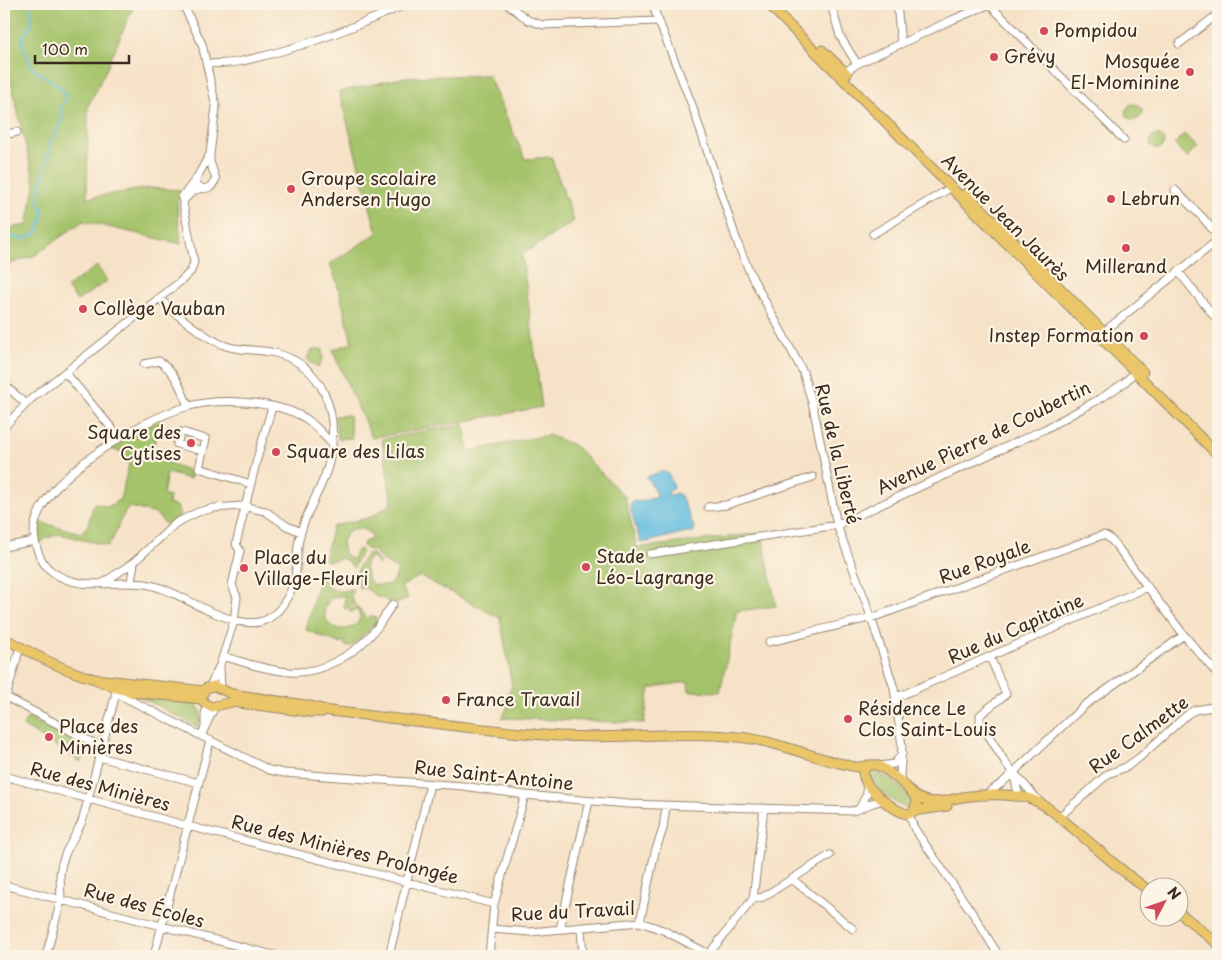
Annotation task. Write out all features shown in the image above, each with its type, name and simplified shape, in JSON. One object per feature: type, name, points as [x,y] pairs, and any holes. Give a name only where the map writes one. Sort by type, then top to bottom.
[{"type":"main road","name":"Avenue Jean Jaurès","points":[[768,4],[842,74],[993,224],[1218,455]]},
{"type":"main road","name":"Avenue Jean Jaurès","points":[[776,4],[952,188],[993,224]]},
{"type":"main road","name":"Avenue Jean Jaurès","points":[[1137,371],[1218,446]]},
{"type":"main road","points":[[4,638],[46,661],[95,679],[232,702],[310,712],[330,711]]},
{"type":"main road","points":[[95,679],[116,690],[131,692],[210,698],[223,697],[221,689]]},
{"type":"main road","points":[[210,698],[214,686],[232,694],[311,706],[330,711],[546,736],[602,738],[712,735],[738,737],[782,745],[828,760],[858,767],[880,766],[901,782],[915,796],[918,802],[912,813]]},
{"type":"main road","points":[[828,760],[856,773],[885,801],[900,812],[912,813],[975,800],[984,796]]},
{"type":"main road","points":[[865,781],[863,771],[868,766]]},
{"type":"main road","points":[[915,796],[928,802],[971,796],[1002,795],[1029,798],[1042,804],[1059,817],[1140,884]]},
{"type":"main road","points":[[1190,922],[1218,944]]},
{"type":"street","points":[[182,201],[192,192],[201,188],[209,189],[214,185],[216,179],[212,172],[210,154],[216,108],[202,44],[184,4]]},
{"type":"street","points":[[207,64],[240,62],[308,42],[362,24],[406,4]]},
{"type":"street","points":[[507,4],[528,20],[543,25],[658,21]]},
{"type":"street","name":"Rue de la Liberté","points":[[652,4],[692,105],[748,270],[805,378],[813,406],[837,525],[871,617],[896,696],[902,754],[901,782]]},
{"type":"street","points":[[831,4],[840,36],[857,64]]},
{"type":"street","points":[[897,4],[901,44]]},
{"type":"street","points":[[842,74],[857,64],[978,5],[990,4],[1124,140]]},
{"type":"street","points":[[1179,44],[1218,14]]},
{"type":"street","points":[[4,135],[17,132]]},
{"type":"street","points":[[4,427],[26,404],[181,281],[191,271],[194,262],[182,197],[196,179],[210,154]]},
{"type":"street","points":[[200,171],[205,169],[212,172]]},
{"type":"street","points":[[196,179],[197,185],[201,188]]},
{"type":"street","points":[[873,234],[952,188]]},
{"type":"street","points":[[1101,334],[1218,238],[1203,218],[1174,190]]},
{"type":"street","points":[[1178,271],[1218,321]]},
{"type":"street","points":[[159,298],[198,329],[218,342],[227,346],[275,353],[307,368],[316,378],[327,402],[331,418],[332,444],[322,488],[301,532],[295,581],[282,606],[269,618],[257,623],[234,620],[192,604],[172,592],[150,585],[127,582],[78,583],[54,573],[44,564],[34,541],[36,518],[44,504],[79,467],[119,437],[145,423],[188,406],[216,402],[246,403],[284,409],[306,419],[332,444]]},
{"type":"street","points":[[144,364],[159,361],[167,366],[178,381],[188,406]]},
{"type":"street","name":"Avenue Pierre de Coubertin","points":[[650,554],[837,525],[1045,429],[1103,397],[1124,383],[1137,371]]},
{"type":"street","points":[[65,372],[119,437]]},
{"type":"street","points":[[4,384],[26,404]]},
{"type":"street","points":[[201,736],[205,726],[205,715],[234,620],[237,597],[232,585],[240,551],[236,544],[250,484],[272,407]]},
{"type":"street","points":[[203,451],[199,468],[250,484]]},
{"type":"street","points":[[708,507],[726,505],[813,477]]},
{"type":"street","points":[[100,584],[134,562],[171,527],[184,518],[198,512],[228,506],[246,507],[264,511],[287,526],[301,532]]},
{"type":"street","name":"Rue Royale","points":[[770,642],[871,617],[1103,535],[1108,537],[1148,586]]},
{"type":"street","points":[[4,547],[34,541]]},
{"type":"street","points":[[127,582],[134,562]]},
{"type":"street","points":[[124,570],[122,577],[127,582]]},
{"type":"street","points":[[1148,586],[1184,636],[1218,675]]},
{"type":"street","name":"Rue du Capitaine","points":[[896,696],[990,657],[1148,586]]},
{"type":"street","points":[[223,656],[268,669],[289,672],[309,670],[328,665],[346,656],[358,647],[376,629],[393,604]]},
{"type":"street","points":[[984,796],[1002,783],[1085,705],[1184,636]]},
{"type":"street","points":[[20,647],[4,699],[101,747]]},
{"type":"street","points":[[990,657],[1006,694],[980,715],[979,718],[1013,773],[1019,796]]},
{"type":"street","points":[[220,665],[219,678],[221,689]]},
{"type":"street","points":[[46,956],[61,900],[60,874],[62,863],[82,822],[116,690]]},
{"type":"street","name":"Rue Saint-Antoine","points":[[116,690],[268,770],[284,773],[463,786],[524,795],[666,806],[838,811],[858,810],[872,802],[885,801]]},
{"type":"street","name":"Rue Calmette","points":[[1059,817],[1108,774],[1126,767],[1139,758],[1189,713],[1195,710],[1218,706]]},
{"type":"street","points":[[154,956],[210,740]]},
{"type":"street","points":[[880,766],[894,764],[902,754]]},
{"type":"street","points":[[98,758],[199,783]]},
{"type":"street","points":[[1013,773],[1018,776],[1042,804]]},
{"type":"street","name":"Rue des Minières","points":[[4,776],[188,826]]},
{"type":"street","points":[[858,810],[868,794],[865,781]]},
{"type":"street","points":[[388,956],[430,784]]},
{"type":"street","points":[[489,956],[494,904],[524,795]]},
{"type":"street","points":[[560,929],[589,800]]},
{"type":"street","points":[[640,922],[655,852],[663,829],[666,806]]},
{"type":"street","points":[[708,955],[753,899],[764,808]]},
{"type":"street","points":[[912,813],[914,828],[999,956]]},
{"type":"street","name":"Rue des Minières Prolongée","points":[[188,826],[494,904]]},
{"type":"street","points":[[753,899],[763,897],[830,855]]},
{"type":"street","points":[[792,879],[853,929]]},
{"type":"street","name":"Rue des Écoles","points":[[4,885],[277,956]]},
{"type":"street","name":"Rue du Travail","points":[[492,929],[530,932],[640,922],[663,930],[708,955]]},
{"type":"street","points":[[581,927],[583,956]]},
{"type":"green space","points":[[4,4],[131,4],[133,7],[107,68],[88,106],[87,198],[149,188],[180,190],[177,204],[181,244],[83,221],[35,255],[4,266],[4,229],[27,225],[35,185],[10,78],[4,78]]},
{"type":"green space","points":[[488,75],[525,159],[551,157],[574,221],[522,255],[542,407],[372,438],[332,350],[352,343],[338,286],[330,264],[377,233],[339,92],[406,77]]},
{"type":"green space","points":[[1134,104],[1140,106],[1142,112],[1140,118],[1134,120],[1128,118],[1126,112],[1128,106]]},
{"type":"green space","points":[[1184,134],[1198,147],[1187,158],[1174,144]]},
{"type":"green space","points":[[1154,135],[1160,135],[1164,142],[1160,149],[1154,149],[1150,145],[1150,139]]},
{"type":"green space","points":[[97,266],[107,281],[77,301],[67,287]]},
{"type":"green space","points":[[315,349],[322,349],[323,358],[318,368],[307,359],[310,352]]},
{"type":"green space","points":[[349,415],[352,438],[338,439],[335,416]]},
{"type":"green space","points":[[162,420],[153,447],[160,450],[157,458],[192,472],[190,479],[167,473],[163,495],[169,497],[168,504],[177,506],[181,515],[166,525],[156,514],[130,507],[123,516],[108,546],[60,534],[46,538],[40,544],[39,522],[81,533],[88,525],[94,503],[108,507],[120,499],[129,465],[120,451],[110,449],[137,430]]},
{"type":"green space","name":"Stade Léo-Lagrange","points":[[464,424],[469,451],[548,435],[574,445],[625,497],[637,548],[762,533],[776,606],[737,611],[720,692],[689,691],[688,682],[650,688],[644,723],[501,718],[508,707],[502,703],[512,686],[500,618],[420,576],[401,587],[408,598],[397,604],[391,600],[387,601],[381,597],[379,598],[364,587],[360,589],[357,575],[361,563],[367,554],[371,553],[380,563],[378,565],[371,556],[365,564],[367,577],[373,585],[389,585],[395,578],[398,570],[383,561],[372,550],[366,549],[363,546],[364,542],[372,539],[371,534],[361,528],[349,532],[342,542],[344,553],[352,560],[357,550],[360,549],[362,552],[354,568],[345,560],[324,560],[333,526],[371,517],[392,503],[382,439]]},
{"type":"green space","points":[[320,574],[324,575],[325,581],[330,588],[337,591],[352,589],[354,592],[350,595],[355,604],[346,609],[344,608],[345,596],[336,597],[329,601],[325,613],[330,625],[344,629],[355,625],[360,619],[358,610],[348,612],[356,606],[368,619],[371,615],[376,618],[374,625],[353,645],[348,647],[344,645],[345,642],[342,641],[341,644],[306,630]]},
{"type":"green space","points":[[139,696],[195,703],[201,711],[198,727]]},
{"type":"green space","points":[[27,718],[90,746],[81,762],[23,726]]},
{"type":"green space","points":[[875,772],[892,780],[906,792],[913,802],[911,809],[900,805],[881,791],[871,775]]},
{"type":"water","points":[[664,471],[668,473],[674,487],[668,493],[670,495],[677,493],[681,496],[695,530],[643,543],[640,541],[630,507],[632,501],[639,502],[657,497],[646,477]]},
{"type":"waterway","points":[[4,239],[9,236],[22,239],[36,234],[42,220],[43,210],[40,205],[39,191],[50,142],[56,134],[61,121],[61,107],[67,97],[60,87],[32,68],[22,40],[32,21],[29,4]]},
{"type":"place","name":"Pompidou","points":[[1044,31]]},
{"type":"place","name":"Grévy","points":[[994,57]]},
{"type":"place","name":"Mosquée El-Mominine","points":[[1190,72]]},
{"type":"place","name":"Groupe scolaire Andersen Hugo","points":[[291,189]]},
{"type":"place","name":"Lebrun","points":[[1111,199]]},
{"type":"place","name":"Millerand","points":[[1126,248]]},
{"type":"place","name":"Collège Vauban","points":[[83,309]]},
{"type":"place","name":"Instep Formation","points":[[1144,336]]},
{"type":"place","name":"Square des Cytises","points":[[191,443]]},
{"type":"place","name":"Square des Lilas","points":[[276,452]]},
{"type":"place","name":"Stade Léo-Lagrange","points":[[586,567]]},
{"type":"place","name":"Place du Village-Fleuri","points":[[244,568]]},
{"type":"place","name":"France Travail","points":[[446,700]]},
{"type":"place","name":"Résidence Le Clos Saint-Louis","points":[[848,719]]},
{"type":"place","name":"Place des Minières","points":[[49,737]]}]
